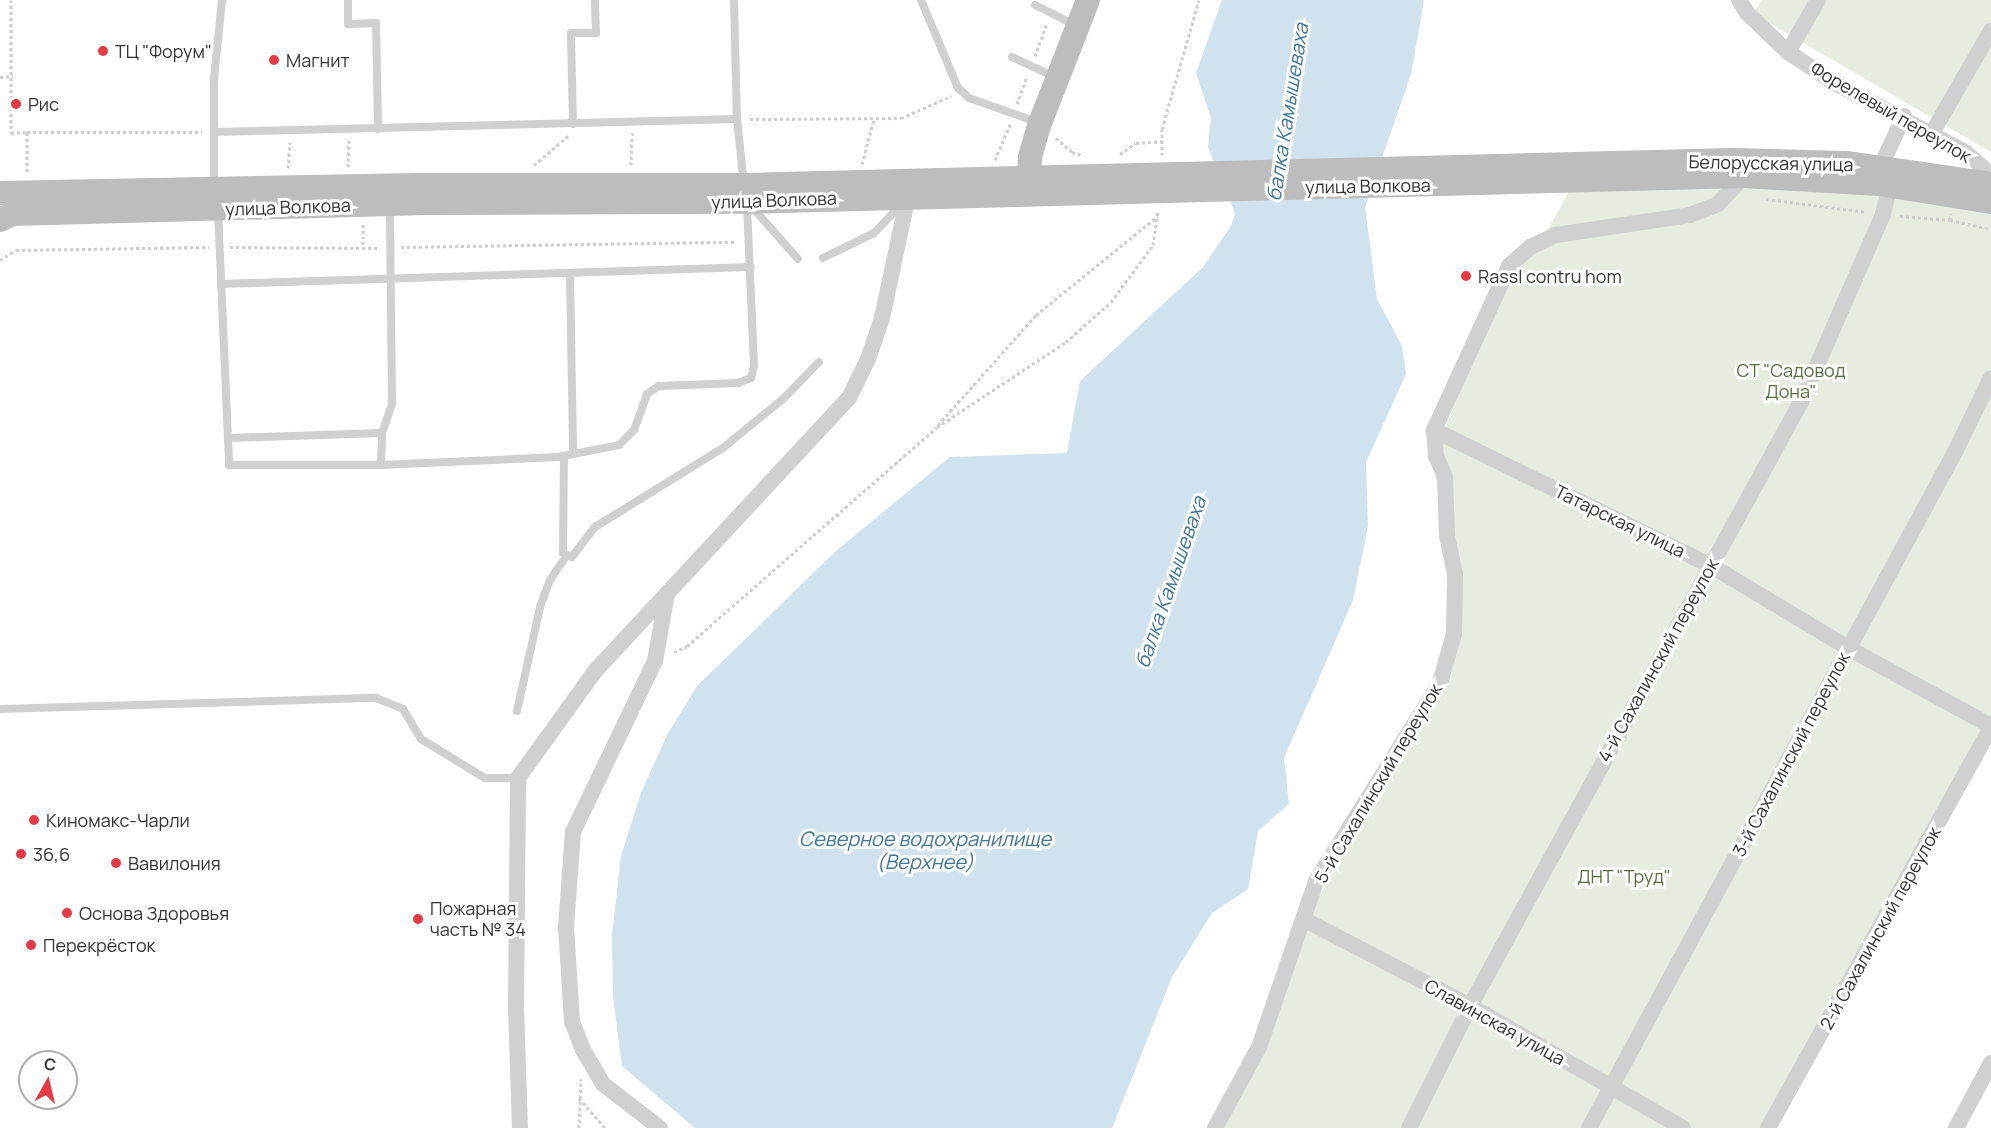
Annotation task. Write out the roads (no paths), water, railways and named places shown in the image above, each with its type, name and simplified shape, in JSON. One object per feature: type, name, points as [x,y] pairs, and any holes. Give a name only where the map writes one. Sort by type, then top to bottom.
[{"type":"main road","points":[[1029,178],[1030,157],[1040,123],[1088,0]]},
{"type":"main road","name":"Белорусская улица","points":[[1549,173],[1732,160],[1991,184]]},
{"type":"main road","name":"Белорусская улица","points":[[1549,173],[1886,176],[1991,202]]},
{"type":"main road","name":"улица Волкова","points":[[0,193],[216,201],[390,204],[746,193],[1114,175],[1549,173]]},
{"type":"main road","name":"улица Волкова","points":[[0,220],[12,214],[419,185],[908,196],[1114,175]]},
{"type":"street","points":[[1788,51],[1818,0]]},
{"type":"street","name":"Форелевый переулок","points":[[1746,4],[1788,51],[1833,82],[1904,116],[1965,152],[1991,176]]},
{"type":"street","points":[[1932,133],[1991,31]]},
{"type":"street","name":"4-й Сахалинский переулок","points":[[1409,1128],[1470,1006],[1801,402],[1883,214],[1886,176],[1904,116]]},
{"type":"street","points":[[1434,430],[1509,266],[1530,247],[1556,236],[1690,215],[1718,204],[1744,176]]},
{"type":"street","points":[[520,1128],[516,1009],[518,778],[596,670],[849,398],[868,359],[882,318],[908,196]]},
{"type":"street","name":"3-й Сахалинский переулок","points":[[1589,1128],[1991,378]]},
{"type":"street","name":"Татарская улица","points":[[1434,430],[1710,565],[1848,648],[1991,727]]},
{"type":"street","name":"5-й Сахалинский переулок","points":[[1215,1128],[1259,1047],[1279,981],[1305,920],[1316,881],[1331,854],[1426,711],[1440,683],[1454,634],[1455,574],[1447,535],[1448,510],[1434,430]]},
{"type":"street","points":[[660,1128],[603,1084],[583,1050],[572,1022],[566,927],[573,832],[655,661],[667,593]]},
{"type":"street","name":"2-й Сахалинский переулок","points":[[1768,1128],[1991,727]]},
{"type":"street","name":"Славинская улица","points":[[1305,920],[1470,1006],[1683,1128]]},
{"type":"street","points":[[1956,1128],[1991,1063]]},
{"type":"lane","points":[[222,0],[214,78],[214,132],[229,465],[381,465],[568,455],[619,445],[633,430],[647,394],[659,386],[738,382],[751,378],[751,267],[746,193],[737,119],[734,0]]},
{"type":"lane","points":[[348,0],[348,24],[376,23],[378,129]]},
{"type":"lane","points":[[573,124],[571,33],[596,33],[595,0]]},
{"type":"lane","points":[[921,0],[958,88],[969,98],[1040,123]]},
{"type":"lane","points":[[1035,5],[1078,26]]},
{"type":"lane","points":[[1012,57],[1058,78]]},
{"type":"lane","points":[[214,132],[737,119]]},
{"type":"lane","points":[[746,193],[798,259]]},
{"type":"lane","points":[[823,258],[874,233],[908,196]]},
{"type":"lane","points":[[381,465],[382,433],[392,404],[390,204]]},
{"type":"lane","points":[[221,284],[751,267]]},
{"type":"lane","points":[[570,274],[568,455],[563,553],[572,557],[595,527],[723,448],[784,398],[819,362]]},
{"type":"lane","points":[[229,438],[382,433]]},
{"type":"lane","points":[[517,711],[540,607],[550,580],[567,555]]},
{"type":"lane","points":[[0,709],[376,698],[403,709],[422,740],[485,778],[518,778]]},
{"type":"water","name":"Северное водохранилище (Верхнее)","points":[[1222,0],[1424,0],[1411,74],[1365,207],[1377,299],[1402,346],[1406,374],[1366,462],[1368,526],[1353,600],[1284,758],[1289,804],[1258,831],[1248,889],[1212,913],[1172,977],[1112,1128],[695,1128],[622,1066],[613,997],[612,935],[621,856],[641,793],[667,735],[697,686],[837,550],[950,457],[1067,453],[1080,381],[1203,267],[1231,226],[1235,213],[1208,147],[1211,118],[1196,73]]},
{"type":"place","name":"ТЦ \"Форум\"","points":[[103,51]]},
{"type":"place","name":"Магнит","points":[[274,60]]},
{"type":"place","name":"Рис","points":[[16,104]]},
{"type":"place","name":"Rassl contru hom","points":[[1466,276]]},
{"type":"place","name":"Киномакс-Чарли","points":[[34,820]]},
{"type":"place","name":"36,6","points":[[21,854]]},
{"type":"place","name":"Вавилония","points":[[116,863]]},
{"type":"place","name":"Основа Здоровья","points":[[67,913]]},
{"type":"place","name":"Пожарная часть № 34","points":[[418,919]]},
{"type":"place","name":"Перекрёсток","points":[[31,945]]},
{"type":"water label","name":"балка Камышеваха","points":[[1287,112]]},
{"type":"water label","name":"балка Камышеваха","points":[[1170,582]]},
{"type":"park label","name":"СТ \"Садовод Дона\"","points":[[1791,382]]},
{"type":"park label","name":"ДНТ \"Труд\"","points":[[1624,876]]}]
